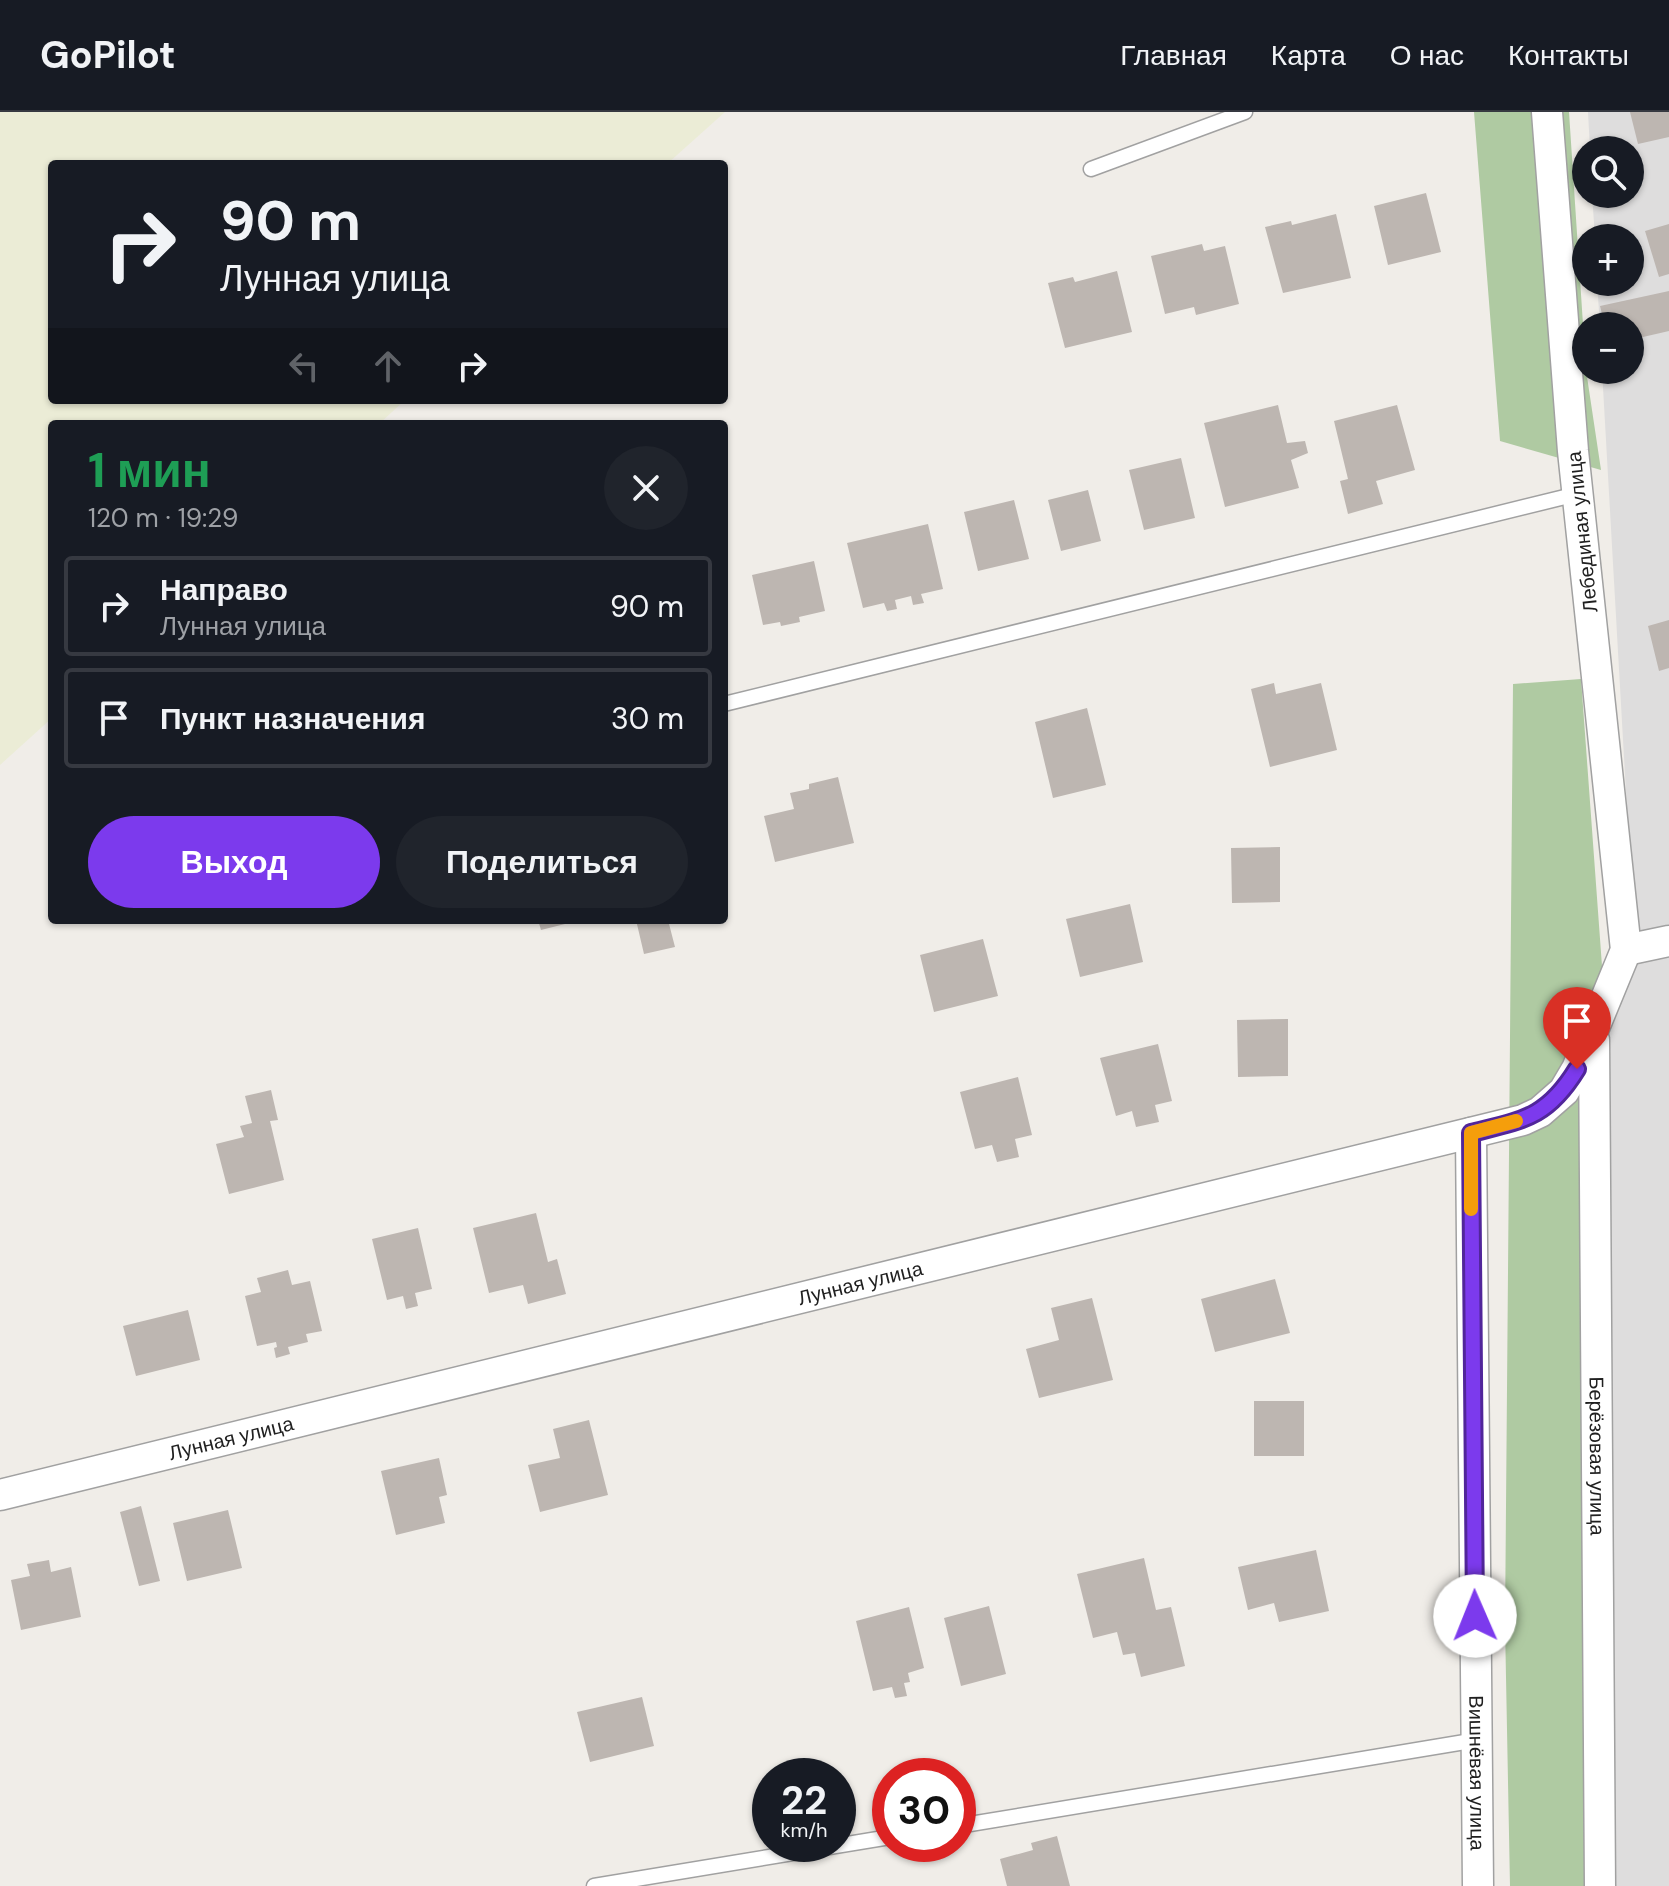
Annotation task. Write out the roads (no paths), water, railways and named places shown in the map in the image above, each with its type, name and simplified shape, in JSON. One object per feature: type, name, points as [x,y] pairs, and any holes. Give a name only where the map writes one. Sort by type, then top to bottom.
[{"type":"street","name":"Лебединая улица","points":[[1547,112],[1577,494],[1626,950]]},
{"type":"street","points":[[1626,950],[1669,941]]},
{"type":"street","name":"Лунная улица","points":[[0,1495],[1523,1120],[1564,1091],[1577,1069],[1626,950]]},
{"type":"street","name":"Берёзовая улица","points":[[1594,1027],[1600,1886]]},
{"type":"street","name":"Вишнёвая улица","points":[[1471,1133],[1478,1886]]},
{"type":"lane","points":[[1091,169],[1245,112]]},
{"type":"lane","points":[[728,703],[1577,494]]},
{"type":"lane","points":[[976,1823],[1477,1740]]},
{"type":"lane","points":[[594,1886],[872,1840]]}]
